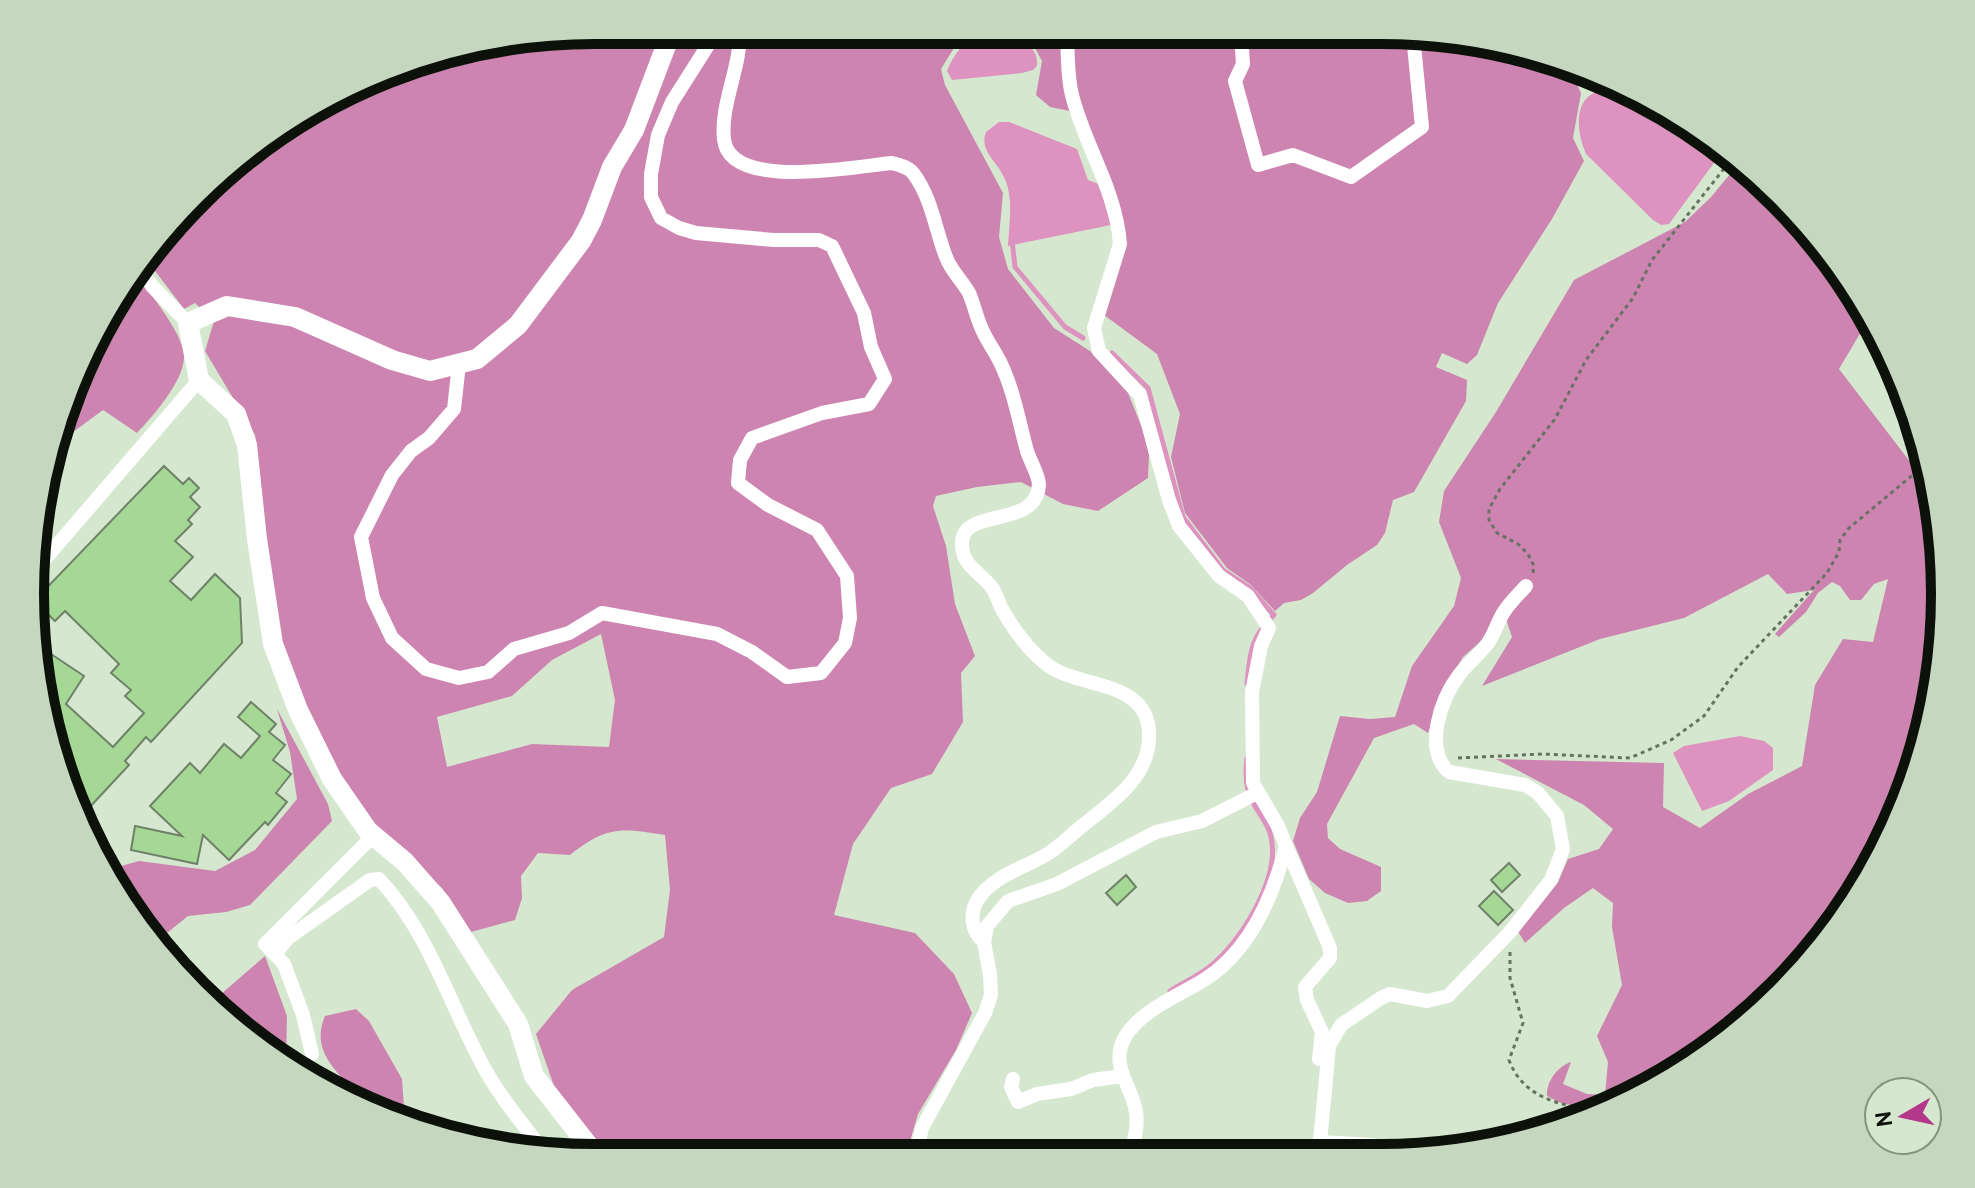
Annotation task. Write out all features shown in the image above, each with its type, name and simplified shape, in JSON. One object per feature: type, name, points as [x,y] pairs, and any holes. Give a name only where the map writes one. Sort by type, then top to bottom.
[{"type":"street","points":[[188,323],[227,306],[295,317],[392,360],[430,371],[477,359],[518,325],[581,241],[612,167],[634,130],[667,44]]},
{"type":"street","points":[[459,364],[454,409],[429,438],[411,451],[392,475],[361,537],[373,598],[392,638],[426,669],[459,678],[488,672],[514,649],[569,633],[602,613],[717,634],[752,652],[787,677],[821,673],[845,643],[850,618],[847,576],[817,530],[768,505],[738,483],[740,460],[752,438],[822,413],[869,404],[885,379],[871,347],[864,313],[832,246],[819,240],[799,238],[774,240],[696,233],[661,218],[651,197],[653,155],[658,135],[672,102],[709,44]]},
{"type":"street","points":[[739,44],[724,140],[734,159],[784,173],[892,163],[912,171],[935,216],[949,264],[968,291],[986,339],[1006,377],[1030,464],[1039,485],[1036,495],[1025,508],[972,524],[962,537],[963,554],[991,587],[1013,626],[1045,663],[1055,670],[1112,687],[1130,697],[1143,712],[1147,724],[1150,736],[1142,765],[1124,791],[1049,853],[1015,870],[978,899],[973,925],[977,936],[984,942]]},
{"type":"street","points":[[1068,44],[1072,95],[1109,187],[1119,231],[1120,244],[1094,328],[1099,351],[1140,395],[1179,526],[1219,576],[1248,596],[1269,628],[1258,657],[1252,692],[1252,796],[1278,826],[1330,948],[1330,958],[1305,987],[1307,1000],[1322,1032],[1320,1081],[1326,1081]]},
{"type":"street","points":[[1242,44],[1243,64],[1235,81],[1258,165],[1293,155],[1351,177],[1422,127],[1414,45]]},
{"type":"street","points":[[146,276],[188,323],[199,380],[236,414],[247,445],[273,644],[293,697],[332,779],[373,836],[405,862],[441,903],[518,1024],[534,1076],[587,1144]]},
{"type":"street","points":[[45,559],[199,380]]},
{"type":"street","points":[[1319,1144],[1329,1046],[1341,1025],[1390,994],[1427,1001],[1448,996],[1510,932],[1551,880],[1563,849],[1557,816],[1538,793],[1525,785],[1458,775],[1442,766],[1435,741],[1448,694],[1458,676],[1490,641],[1504,611],[1526,586]]},
{"type":"street","points":[[918,1144],[922,1128],[985,1013],[991,995],[984,942],[987,926],[1008,901],[1057,884],[1156,832],[1202,821],[1252,796]]},
{"type":"street","points":[[312,1054],[303,1015],[284,964],[265,944],[373,836]]},
{"type":"street","points":[[1134,1144],[1136,1109],[1119,1077],[1119,1054],[1125,1037],[1145,1016],[1219,970],[1245,942],[1264,908],[1286,846]]},
{"type":"street","points":[[275,954],[288,938],[370,880],[379,879],[399,900],[415,924],[482,1064],[536,1141]]},
{"type":"street","points":[[1013,1079],[1011,1087],[1018,1102],[1037,1094],[1071,1089],[1093,1080],[1119,1077]]},
{"type":"path","points":[[1526,586],[1534,566],[1518,544],[1497,533],[1489,520],[1489,509],[1500,489],[1555,419],[1586,360],[1633,298],[1652,260],[1726,166]]},
{"type":"path","points":[[1442,766],[1450,760],[1490,755],[1630,758],[1648,752],[1690,729],[1704,716],[1738,667],[1827,573],[1839,552],[1840,540],[1849,528],[1917,472]]},
{"type":"path","points":[[1510,932],[1510,978],[1523,1023],[1509,1060],[1515,1075],[1538,1094],[1562,1106],[1577,1108]]},
{"type":"shaded area","points":[[957,44],[941,69],[945,85],[1003,193],[999,237],[1008,269],[1054,328],[1090,351],[1128,393],[1149,455],[1148,478],[1098,511],[1063,504],[1021,482],[936,496],[933,506],[946,546],[955,604],[975,656],[961,673],[963,722],[932,774],[891,788],[853,844],[834,915],[915,933],[954,974],[972,1013],[956,1050],[918,1114],[909,1144],[597,1144],[555,1089],[536,1034],[572,990],[664,937],[670,890],[665,835],[614,832],[594,839],[570,855],[538,853],[521,876],[522,898],[515,920],[471,932],[442,888],[376,829],[334,767],[305,709],[282,647],[266,546],[255,435],[205,351],[214,321],[195,303],[184,309],[152,267],[205,205],[231,180],[288,137],[351,101],[417,73],[487,55],[558,45]],"holes":[[[601,634],[615,700],[609,747],[532,744],[447,767],[437,717],[512,696],[552,660]]]},
{"type":"shaded area","points":[[965,44],[1027,44],[1036,56],[1037,66],[1022,73],[952,80],[947,71]]},
{"type":"shaded area","points":[[1033,44],[1417,45],[1488,55],[1575,80],[1581,93],[1573,138],[1584,161],[1552,219],[1498,303],[1477,355],[1467,364],[1442,353],[1436,367],[1467,380],[1466,401],[1414,492],[1393,500],[1385,533],[1377,545],[1301,600],[1284,603],[1275,611],[1251,585],[1227,568],[1185,513],[1171,457],[1180,414],[1157,354],[1104,315],[1125,245],[1113,184],[1084,114],[1050,107],[1036,95],[1042,61]]},
{"type":"shaded area","points":[[1600,90],[1624,101],[1687,137],[1717,159],[1669,224],[1661,225],[1653,220],[1586,154],[1579,116],[1589,96]]},
{"type":"shaded area","points":[[999,122],[1009,122],[1077,149],[1088,180],[1099,184],[1111,225],[1008,246],[1009,193],[984,139],[986,132]]},
{"type":"shaded area","points":[[1733,171],[1744,180],[1795,231],[1838,288],[1862,329],[1839,369],[1916,470],[1930,558],[1930,630],[1926,666],[1912,736],[1889,804],[1838,900],[1795,957],[1744,1008],[1687,1051],[1624,1087],[1591,1102],[1581,1106],[1563,1104],[1547,1096],[1548,1085],[1562,1067],[1571,1062],[1563,1084],[1587,1094],[1605,1095],[1608,1062],[1597,1036],[1622,985],[1612,927],[1613,903],[1593,888],[1564,908],[1525,943],[1517,930],[1558,882],[1568,859],[1599,849],[1613,829],[1584,805],[1496,759],[1664,763],[1663,807],[1700,828],[1748,794],[1802,766],[1815,685],[1843,639],[1873,642],[1888,579],[1874,584],[1861,600],[1850,600],[1840,586],[1832,582],[1818,593],[1806,612],[1779,637],[1775,634],[1814,590],[1787,594],[1768,574],[1684,618],[1600,639],[1482,686],[1512,637],[1506,619],[1463,657],[1443,690],[1428,733],[1414,724],[1374,738],[1327,824],[1328,838],[1340,849],[1381,867],[1381,891],[1367,901],[1348,903],[1325,893],[1309,879],[1293,841],[1300,818],[1317,792],[1340,716],[1370,719],[1395,717],[1412,666],[1454,606],[1461,578],[1439,522],[1444,491],[1496,412],[1574,280],[1685,222]]},
{"type":"shaded area","points":[[142,281],[179,337],[184,358],[182,367],[166,398],[137,433],[103,410],[68,436],[101,351]]},
{"type":"shaded area","points":[[277,709],[328,804],[332,821],[250,905],[226,912],[188,916],[163,936],[117,867],[139,861],[215,871],[255,850],[297,799],[290,752]]},
{"type":"shaded area","points":[[1740,736],[1764,741],[1773,748],[1773,770],[1729,801],[1702,811],[1673,753],[1684,746]]},
{"type":"shaded area","points":[[265,956],[287,1016],[286,1050],[231,1008],[219,996]]},
{"type":"shaded area","points":[[356,1009],[369,1021],[402,1079],[404,1110],[351,1087],[336,1071],[322,1046],[325,1016]]},
{"type":"building","points":[[164,466],[183,484],[189,478],[199,488],[190,497],[200,507],[188,520],[192,524],[175,541],[193,557],[170,581],[191,600],[215,574],[240,598],[242,643],[151,742],[146,737],[125,761],[129,765],[88,809],[63,736],[47,652],[84,676],[66,704],[113,747],[144,713],[125,696],[131,690],[111,673],[119,664],[65,611],[55,621],[44,611],[44,591]]},
{"type":"building","points":[[251,702],[276,724],[269,732],[285,745],[273,760],[291,774],[276,793],[287,802],[268,825],[265,822],[229,860],[203,835],[197,864],[131,850],[135,826],[182,836],[150,806],[190,763],[200,773],[224,744],[241,758],[260,736],[238,717]]},
{"type":"building","points":[[1509,863],[1520,875],[1502,892],[1491,880]]},
{"type":"building","points":[[1126,875],[1136,887],[1117,905],[1106,893]]},
{"type":"building","points":[[1494,891],[1513,910],[1498,925],[1479,906]]},
{"type":"waterway","points":[[1012,240],[1015,267],[1065,327],[1083,338]]},
{"type":"waterway","points":[[1112,353],[1148,388],[1183,517],[1223,570],[1250,588],[1274,615],[1260,631],[1253,646],[1247,684]]},
{"type":"waterway","points":[[1170,991],[1221,957],[1246,925],[1265,888],[1272,850],[1270,833],[1248,789],[1247,758]]}]
